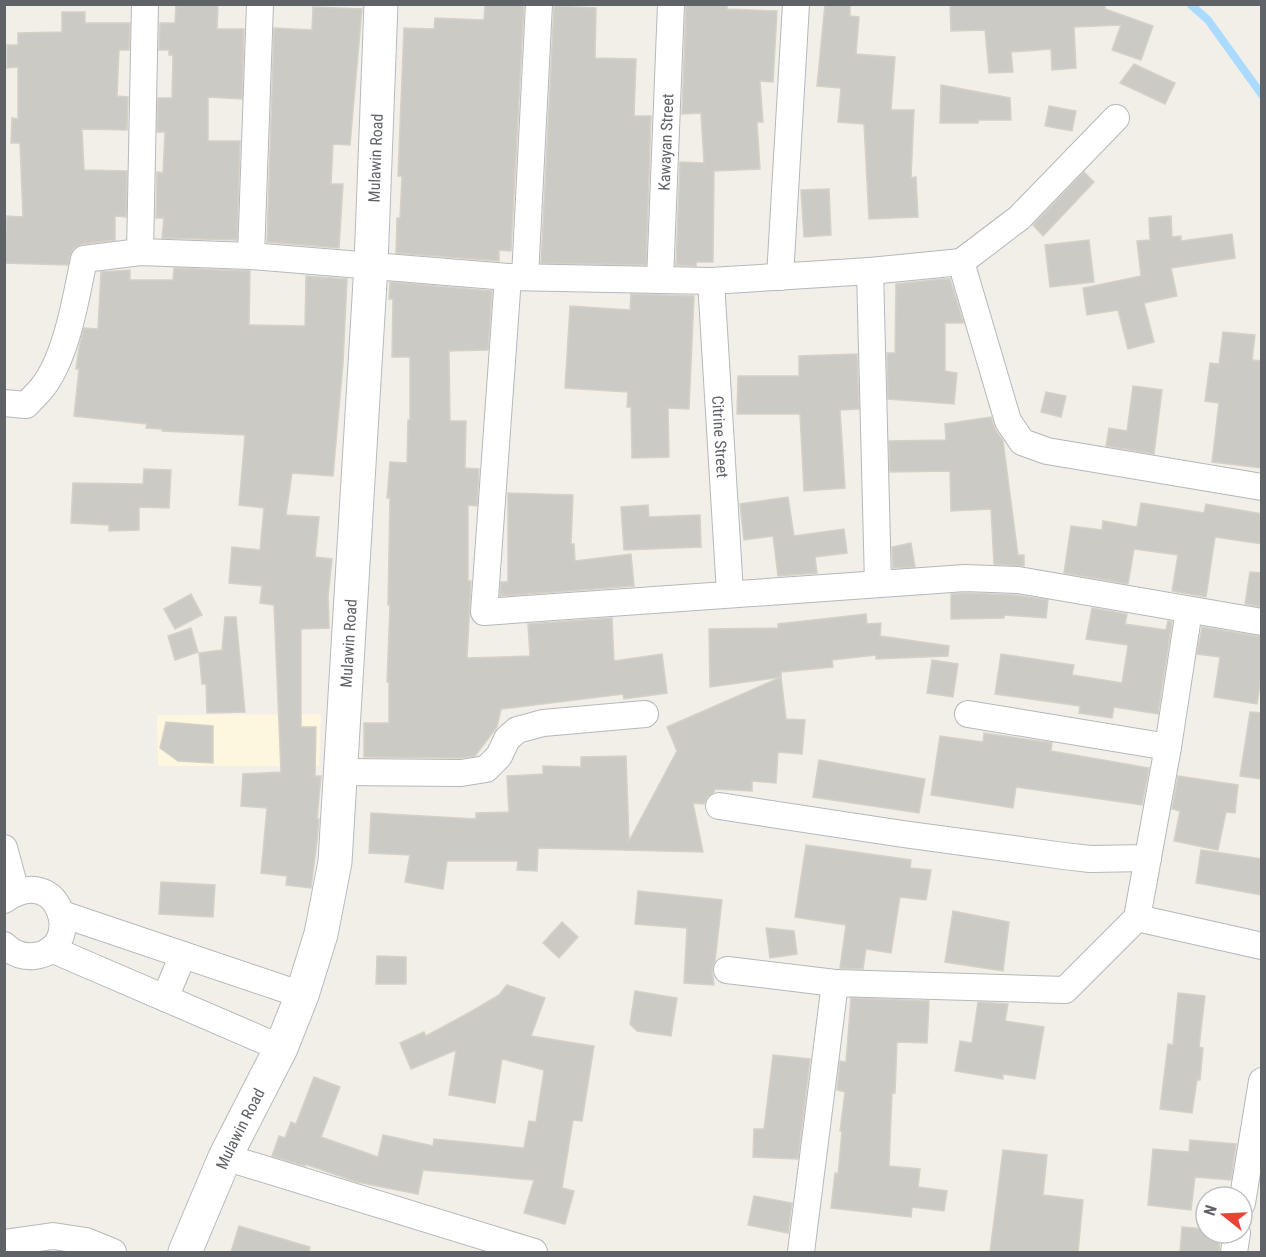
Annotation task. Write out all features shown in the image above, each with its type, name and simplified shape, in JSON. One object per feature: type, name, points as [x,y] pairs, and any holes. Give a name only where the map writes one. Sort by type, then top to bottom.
[{"type":"main road","name":"Mulawin Road","points":[[185,1252],[225,1157],[281,1048],[302,995],[321,934],[335,862],[371,265],[381,4]]},
{"type":"street","points":[[140,252],[145,4]]},
{"type":"street","points":[[251,256],[260,4]]},
{"type":"street","points":[[539,4],[517,277],[484,612],[965,578],[1018,580],[1262,621]]},
{"type":"street","name":"Kawayan Street","points":[[660,280],[671,4]]},
{"type":"street","points":[[780,277],[796,4]]},
{"type":"street","points":[[4,403],[26,405],[43,387],[57,363],[73,313],[84,259],[140,252],[251,256],[517,277],[660,280],[780,277],[961,262],[1020,218],[1116,118]]},
{"type":"street","points":[[961,262],[1008,422],[1022,442],[1047,451],[1262,487]]},
{"type":"street","points":[[870,271],[878,583]]},
{"type":"street","name":"Citrine Street","points":[[711,280],[730,593]]},
{"type":"street","points":[[727,970],[835,983],[1065,990],[1137,918],[1168,747],[1189,610]]},
{"type":"street","points":[[339,772],[461,773],[486,769],[499,756],[507,739],[518,730],[543,723],[645,714]]},
{"type":"street","points":[[968,714],[1168,747]]},
{"type":"street","points":[[719,806],[1064,856],[1090,859],[1148,858]]},
{"type":"street","points":[[4,848],[10,896],[30,889],[44,892],[55,901],[62,914],[61,933],[51,949],[38,956],[24,957],[10,951],[4,945]]},
{"type":"street","points":[[62,914],[302,995]]},
{"type":"street","points":[[1137,918],[1262,946]]},
{"type":"street","points":[[51,949],[281,1048]]},
{"type":"street","points":[[165,998],[183,956]]},
{"type":"street","points":[[801,1252],[835,983]]},
{"type":"street","points":[[1245,1185],[1261,1085]]},
{"type":"street","points":[[225,1157],[534,1252]]},
{"type":"street","points":[[5,1244],[53,1236],[86,1241],[113,1252]]},
{"type":"shaded area","points":[[321,714],[319,766],[158,766],[157,715]]},
{"type":"building","points":[[176,4],[218,4],[217,29],[244,29],[242,99],[208,97],[208,141],[240,141],[237,240],[162,238],[164,218],[156,218],[157,172],[163,173],[165,132],[157,132],[158,98],[172,98],[173,55],[169,55],[169,50],[159,50],[160,23],[175,23]]},
{"type":"building","points":[[485,4],[524,4],[511,251],[499,250],[499,261],[396,253],[402,176],[398,176],[404,28],[434,29],[435,18],[484,20]]},
{"type":"building","points":[[686,4],[727,4],[727,9],[777,11],[773,82],[760,81],[763,122],[757,122],[760,169],[714,171],[713,262],[696,262],[696,266],[676,265],[680,162],[704,163],[701,113],[682,114]]},
{"type":"building","points":[[825,4],[850,4],[850,16],[859,17],[856,54],[895,57],[891,110],[914,110],[911,178],[916,177],[918,217],[869,219],[864,124],[838,122],[841,88],[817,86]]},
{"type":"building","points":[[950,4],[1105,4],[1105,9],[1153,26],[1141,60],[1112,50],[1121,25],[1074,27],[1076,68],[1052,70],[1051,49],[1011,52],[1013,72],[989,73],[985,30],[951,31]]},
{"type":"building","points":[[554,6],[596,8],[595,58],[636,59],[634,116],[651,116],[646,265],[541,263]]},
{"type":"building","points":[[313,7],[362,9],[350,145],[333,144],[331,184],[343,184],[339,248],[267,242],[274,28],[312,30]]},
{"type":"building","points":[[62,12],[85,12],[85,23],[130,23],[129,50],[119,50],[117,96],[128,97],[127,130],[82,129],[84,170],[127,171],[126,217],[115,216],[115,240],[82,244],[74,248],[68,265],[4,263],[7,216],[23,217],[20,143],[11,143],[12,118],[18,119],[18,67],[7,68],[7,45],[18,45],[18,33],[62,32]]},
{"type":"building","points":[[1134,64],[1175,83],[1165,104],[1120,83]]},
{"type":"building","points":[[941,85],[1010,98],[1011,120],[940,123]]},
{"type":"building","points":[[1049,106],[1076,111],[1072,131],[1045,126]]},
{"type":"building","points":[[1084,172],[1094,182],[1043,236],[1033,225]]},
{"type":"building","points":[[829,189],[831,235],[804,237],[801,190]]},
{"type":"building","points":[[1171,216],[1172,237],[1181,236],[1181,241],[1232,234],[1235,258],[1171,268],[1177,296],[1144,303],[1154,342],[1128,349],[1118,310],[1087,315],[1083,288],[1141,276],[1137,241],[1150,240],[1149,218]]},
{"type":"building","points":[[1089,240],[1094,282],[1050,287],[1045,245]]},
{"type":"building","points":[[174,268],[250,271],[249,325],[305,326],[306,276],[347,279],[343,363],[333,476],[292,473],[286,515],[319,517],[315,557],[332,559],[328,596],[329,628],[301,629],[301,727],[316,727],[315,776],[321,776],[317,819],[319,819],[311,888],[286,885],[287,876],[261,873],[267,808],[241,806],[243,774],[281,772],[274,605],[260,603],[262,586],[229,583],[232,547],[260,550],[264,508],[239,505],[245,435],[162,431],[162,429],[146,428],[147,424],[74,416],[79,348],[84,328],[98,329],[101,272],[130,270],[130,280],[173,280]]},
{"type":"building","points":[[950,279],[963,321],[963,323],[945,323],[945,371],[957,373],[954,404],[888,399],[887,353],[895,353],[896,284]]},
{"type":"building","points":[[390,282],[492,291],[488,350],[449,351],[450,421],[466,421],[465,468],[479,469],[477,506],[468,505],[468,581],[471,581],[467,658],[530,656],[528,624],[612,618],[614,661],[662,654],[667,693],[624,699],[623,694],[501,709],[497,727],[475,756],[460,758],[364,757],[364,723],[389,723],[389,682],[387,682],[390,498],[387,498],[390,462],[407,463],[408,420],[410,420],[410,357],[392,357],[393,299],[389,299]]},
{"type":"building","points":[[631,294],[694,296],[689,409],[668,408],[669,457],[632,458],[631,407],[627,407],[628,392],[565,388],[570,306],[630,310]]},
{"type":"building","points":[[1223,332],[1255,335],[1252,360],[1262,361],[1262,468],[1212,462],[1219,403],[1205,401],[1210,363],[1219,364]]},
{"type":"building","points":[[857,354],[859,409],[840,410],[845,488],[804,491],[800,414],[737,414],[738,376],[799,376],[799,356]]},
{"type":"building","points":[[1133,386],[1162,390],[1154,454],[1106,446],[1109,428],[1127,431]]},
{"type":"building","points":[[1046,392],[1066,396],[1061,417],[1041,412]]},
{"type":"building","points":[[991,417],[1003,441],[1018,555],[1024,555],[1024,566],[994,564],[991,509],[951,511],[950,471],[890,472],[889,441],[946,440],[945,424]]},
{"type":"building","points":[[144,469],[171,470],[169,508],[139,507],[139,530],[109,531],[109,525],[71,523],[73,483],[143,484]]},
{"type":"building","points":[[508,493],[573,495],[571,544],[574,544],[575,561],[631,554],[634,586],[500,596],[501,582],[508,582]]},
{"type":"building","points":[[788,497],[794,536],[844,529],[847,553],[815,557],[817,573],[778,576],[773,536],[744,540],[740,504]]},
{"type":"building","points":[[1141,503],[1204,513],[1206,504],[1262,514],[1262,544],[1215,537],[1206,597],[1172,591],[1178,555],[1134,549],[1128,584],[1064,573],[1071,526],[1102,530],[1103,521],[1137,527]]},
{"type":"building","points":[[648,505],[649,517],[700,515],[701,547],[624,550],[621,507]]},
{"type":"building","points":[[911,543],[915,567],[893,568],[892,547]]},
{"type":"building","points":[[1250,572],[1262,573],[1262,607],[1245,604]]},
{"type":"building","points":[[191,594],[202,615],[175,629],[164,609]]},
{"type":"building","points":[[951,594],[1016,595],[1048,600],[1046,618],[1004,615],[1004,618],[951,619]]},
{"type":"building","points":[[1092,608],[1127,614],[1125,624],[1166,630],[1168,621],[1172,622],[1158,714],[1114,707],[1112,718],[1079,713],[1080,706],[995,694],[1001,654],[1074,665],[1072,675],[1122,683],[1128,645],[1086,639]]},
{"type":"building","points":[[866,614],[867,624],[881,623],[880,636],[949,646],[948,656],[876,659],[876,655],[832,660],[833,667],[781,672],[781,677],[710,687],[709,629],[778,628],[778,624]]},
{"type":"building","points":[[225,617],[236,617],[245,712],[207,713],[206,684],[202,684],[199,653],[222,650]]},
{"type":"building","points":[[1202,627],[1262,637],[1262,672],[1257,704],[1214,697],[1220,657],[1197,654]]},
{"type":"building","points":[[191,628],[198,652],[175,660],[168,636]]},
{"type":"building","points":[[932,660],[958,664],[953,697],[927,693]]},
{"type":"building","points":[[781,677],[786,719],[805,720],[802,754],[778,752],[776,783],[752,781],[752,791],[715,789],[704,804],[693,803],[703,852],[538,848],[537,871],[517,870],[518,861],[447,861],[443,889],[405,882],[410,855],[369,853],[371,813],[476,819],[476,813],[509,812],[507,776],[543,774],[543,766],[581,767],[581,757],[626,756],[629,841],[677,751],[667,727]]},
{"type":"building","points":[[1250,712],[1262,713],[1262,779],[1240,776]]},
{"type":"building","points":[[166,722],[213,726],[213,763],[178,761],[160,748]]},
{"type":"building","points":[[984,733],[1052,743],[1051,751],[1149,768],[1142,805],[1016,787],[1013,808],[931,795],[940,736],[983,742]]},
{"type":"building","points":[[819,760],[925,779],[919,813],[813,797]]},
{"type":"building","points":[[1178,776],[1238,785],[1235,813],[1226,812],[1218,850],[1174,841],[1180,811],[1172,809]]},
{"type":"building","points":[[806,845],[911,860],[910,868],[931,870],[926,900],[900,897],[891,953],[866,949],[863,969],[840,968],[846,925],[795,917]]},
{"type":"building","points":[[1201,850],[1262,859],[1262,895],[1196,883]]},
{"type":"building","points":[[161,882],[215,885],[213,917],[159,914]]},
{"type":"building","points":[[638,891],[722,900],[715,961],[712,969],[714,985],[684,983],[687,928],[635,924]]},
{"type":"building","points":[[953,911],[1009,922],[1003,971],[945,962]]},
{"type":"building","points":[[562,922],[578,937],[559,958],[543,943]]},
{"type":"building","points":[[766,928],[794,931],[797,954],[770,958]]},
{"type":"building","points":[[377,956],[406,957],[406,984],[376,984]]},
{"type":"building","points":[[507,985],[545,998],[531,1036],[594,1046],[582,1121],[573,1120],[562,1188],[574,1191],[565,1224],[524,1213],[534,1180],[423,1170],[418,1194],[357,1182],[305,1164],[305,1166],[272,1156],[279,1136],[285,1138],[291,1122],[296,1124],[314,1077],[340,1087],[321,1137],[378,1157],[383,1135],[433,1146],[434,1139],[524,1148],[529,1121],[536,1122],[544,1070],[502,1059],[495,1103],[449,1095],[456,1050],[411,1069],[400,1043],[424,1032],[426,1036],[499,995]]},
{"type":"building","points":[[635,991],[677,998],[671,1036],[637,1031],[630,1024]]},
{"type":"building","points":[[1178,993],[1205,996],[1199,1047],[1203,1048],[1200,1080],[1197,1080],[1192,1113],[1160,1109],[1168,1044],[1173,1045]]},
{"type":"building","points":[[851,998],[929,1001],[927,1043],[897,1042],[889,1166],[920,1169],[918,1187],[947,1191],[944,1211],[912,1207],[911,1217],[831,1208],[835,1173],[838,1174],[845,1092],[837,1090],[840,1061],[846,1062]]},
{"type":"building","points":[[978,1002],[1008,1004],[1005,1021],[1044,1027],[1035,1079],[1003,1074],[1003,1079],[955,1071],[960,1041],[972,1043]]},
{"type":"building","points":[[773,1055],[810,1059],[798,1159],[753,1157],[754,1129],[764,1129]]},
{"type":"building","points":[[1190,1140],[1236,1144],[1231,1180],[1195,1177],[1191,1210],[1148,1205],[1153,1149],[1189,1152]]},
{"type":"building","points":[[1003,1150],[1047,1155],[1043,1195],[1083,1200],[1078,1252],[990,1252]]},
{"type":"building","points":[[754,1196],[792,1203],[788,1233],[748,1225]]},
{"type":"building","points":[[239,1226],[310,1247],[309,1252],[231,1252]]},
{"type":"building","points":[[1182,1227],[1194,1228],[1194,1245],[1219,1245],[1219,1252],[1180,1252]]},
{"type":"waterway","points":[[1190,4],[1208,20],[1262,95]]}]
